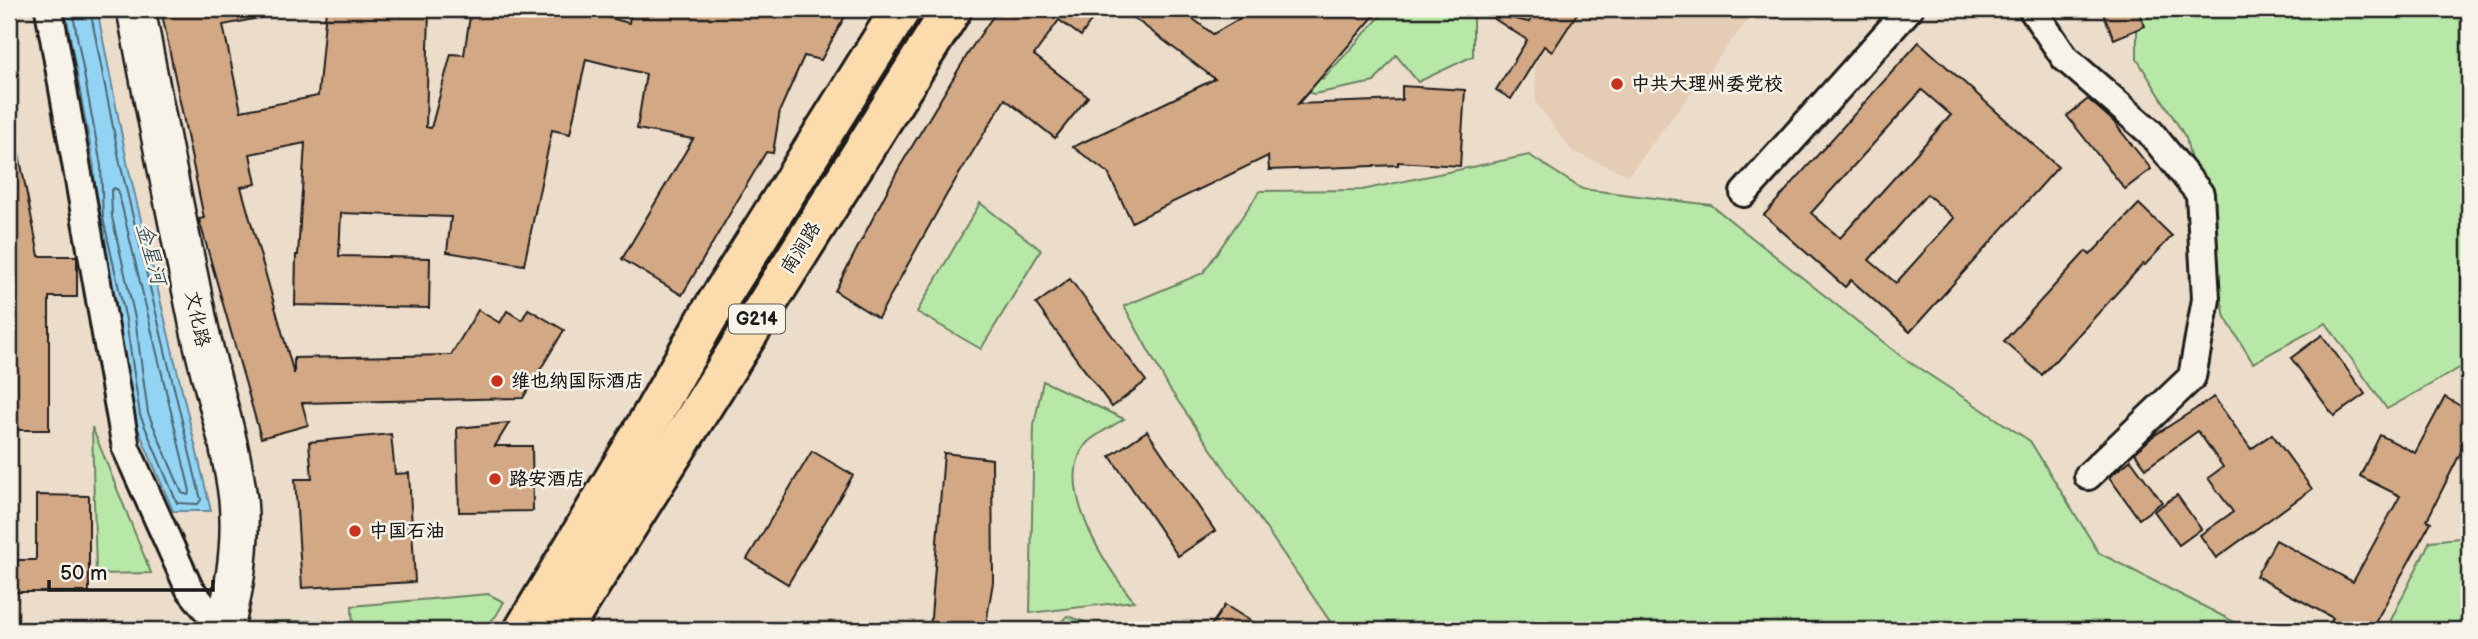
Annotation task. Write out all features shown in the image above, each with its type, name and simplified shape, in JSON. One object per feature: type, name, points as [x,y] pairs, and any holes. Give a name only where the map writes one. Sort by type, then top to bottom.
[{"type":"highway","name":"G214","points":[[524,630],[708,317],[901,9]]},
{"type":"highway","name":"南涧路","points":[[562,630],[952,9]]},
{"type":"street","points":[[48,9],[125,448],[189,588],[224,630]]},
{"type":"street","name":"文化路","points":[[135,9],[207,365],[238,499],[239,532],[233,596],[224,630]]},
{"type":"street","points":[[1744,193],[1909,9]]},
{"type":"street","points":[[2032,9],[2065,58],[2150,132],[2200,194],[2206,299],[2192,377],[2088,476]]},
{"type":"shaded area","name":"中共大理州委党校","points":[[1574,9],[1756,9],[1628,175],[1572,151],[1536,103],[1535,64]]},
{"type":"green space","points":[[1387,9],[1473,9],[1473,56],[1418,82],[1396,55],[1374,82],[1314,94],[1301,91],[1303,69],[1323,79]]},
{"type":"green space","points":[[2137,9],[2469,9],[2469,275],[2461,272],[2463,366],[2387,409],[2326,323],[2253,363],[2225,317],[2186,138],[2137,59]]},
{"type":"green space","points":[[1529,155],[1582,189],[1711,205],[1902,357],[2030,441],[2099,553],[2250,630],[1336,630],[1169,388],[1124,306],[1203,273],[1260,191],[1362,190]]},
{"type":"green space","points":[[980,203],[1041,250],[981,349],[917,312]]},
{"type":"green space","points":[[1043,381],[1124,419],[1087,443],[1078,460],[1076,480],[1079,502],[1087,525],[1110,568],[1134,601],[1030,613],[1034,425]]},
{"type":"green space","points":[[92,427],[151,573],[96,574]]},
{"type":"green space","points":[[2469,537],[2469,630],[2386,630],[2430,541]]},
{"type":"green space","points":[[488,594],[504,602],[496,616],[482,630],[353,630],[352,606]]},
{"type":"green space","points":[[1067,616],[1088,623],[1087,630],[1054,630]]},
{"type":"green space","points":[[273,621],[327,621],[327,630],[273,630]]},
{"type":"water","points":[[65,9],[97,9],[127,162],[211,511],[173,511],[133,417],[119,321],[96,219],[94,167]]},
{"type":"building","points":[[161,9],[263,9],[264,17],[223,25],[241,111],[318,96],[326,9],[429,9],[426,127],[431,128],[451,54],[464,55],[471,9],[577,9],[629,23],[631,9],[849,9],[821,60],[804,56],[780,110],[773,153],[766,152],[682,295],[622,259],[693,139],[637,129],[646,74],[586,59],[570,134],[552,130],[524,265],[447,252],[451,217],[341,213],[339,256],[430,258],[429,308],[295,305],[305,143],[250,154],[256,184],[241,187],[294,374],[294,358],[451,355],[478,310],[500,323],[507,311],[522,320],[528,309],[564,330],[523,398],[302,403],[308,425],[261,438],[199,219],[204,218]]},
{"type":"building","points":[[998,9],[1099,9],[1081,36],[1059,20],[1034,55],[1088,97],[1055,138],[1005,99],[947,194],[878,318],[835,291],[899,168]]},
{"type":"building","points":[[1122,9],[1180,9],[1213,34],[1256,9],[1380,9],[1298,104],[1402,100],[1402,86],[1465,90],[1460,166],[1398,162],[1398,165],[1269,170],[1268,156],[1132,222],[1108,173],[1073,147],[1215,79]]},
{"type":"building","points":[[1537,9],[1580,9],[1552,52],[1544,46],[1511,99],[1496,90],[1527,40],[1487,14],[1529,22]]},
{"type":"building","points":[[2101,9],[2137,9],[2145,26],[2114,39]]},
{"type":"building","points":[[1919,42],[2058,167],[1910,332],[1851,280],[1845,287],[1764,215]],"holes":[[[1922,90],[1951,115],[1840,238],[1811,213]],[[1927,194],[1954,218],[1896,283],[1869,260]]]},
{"type":"building","points":[[2088,99],[2112,120],[2151,169],[2125,189],[2067,116]]},
{"type":"building","points":[[17,144],[39,256],[77,258],[77,297],[49,297],[49,430],[9,430],[9,145]]},
{"type":"building","points":[[2139,204],[2172,236],[2042,375],[2004,341],[2086,251],[2090,255]]},
{"type":"building","points":[[1070,279],[1146,381],[1112,407],[1036,304]]},
{"type":"building","points":[[2322,335],[2365,394],[2334,416],[2291,358]]},
{"type":"building","points":[[2214,397],[2251,449],[2272,434],[2312,489],[2216,558],[2200,535],[2233,512],[2208,478],[2223,467],[2198,431],[2146,468],[2135,453],[2152,437]]},
{"type":"building","points":[[2445,397],[2469,411],[2469,454],[2462,450],[2427,520],[2431,522],[2371,630],[2326,630],[2333,618],[2256,576],[2276,540],[2353,582],[2400,496],[2360,476],[2380,435],[2415,453]]},
{"type":"building","name":"路安酒店","points":[[509,423],[495,446],[532,446],[533,511],[459,512],[457,428]]},
{"type":"building","points":[[1147,431],[1215,531],[1178,556],[1110,456]]},
{"type":"building","name":"中国石油","points":[[391,434],[395,474],[409,473],[415,582],[302,588],[295,479],[312,479],[309,442]]},
{"type":"building","points":[[812,451],[853,475],[788,584],[747,559]]},
{"type":"building","points":[[944,453],[992,459],[993,582],[985,630],[930,630]]},
{"type":"building","points":[[2131,460],[2162,502],[2139,519],[2109,477]]},
{"type":"building","points":[[36,495],[89,496],[89,592],[9,592],[9,560],[36,560]]},
{"type":"building","points":[[2177,495],[2201,529],[2179,545],[2154,511]]},
{"type":"building","points":[[1225,605],[1265,630],[1208,630]]},
{"type":"place","name":"中共大理州委党校","points":[[1617,84]]},
{"type":"place","name":"维也纳国际酒店","points":[[497,381]]},
{"type":"place","name":"路安酒店","points":[[495,479]]},
{"type":"place","name":"中国石油","points":[[355,531]]},
{"type":"water label","name":"金星河","points":[[151,254]]}]
